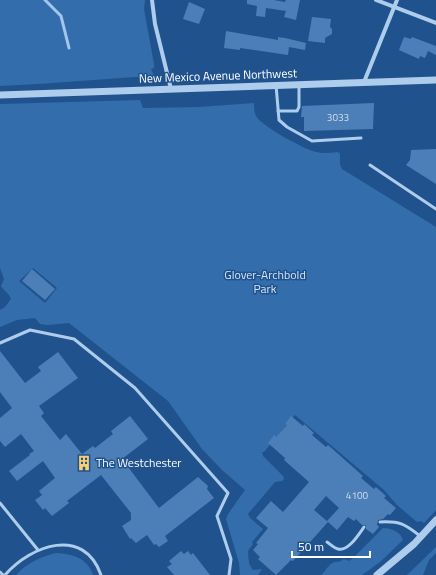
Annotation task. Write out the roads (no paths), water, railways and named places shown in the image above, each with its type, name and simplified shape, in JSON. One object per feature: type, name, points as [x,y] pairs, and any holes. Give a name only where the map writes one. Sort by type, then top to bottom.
[{"type":"street","points":[[152,0],[155,24],[171,89]]},
{"type":"street","points":[[376,0],[436,23]]},
{"type":"street","points":[[364,82],[396,0]]},
{"type":"street","name":"New Mexico Avenue Northwest","points":[[0,95],[436,80]]},
{"type":"street","points":[[376,575],[397,559],[421,537],[436,520]]},
{"type":"lane","points":[[278,112],[297,111],[299,107],[299,84]]},
{"type":"lane","points":[[276,85],[279,120],[283,124],[312,141],[361,138]]},
{"type":"lane","points":[[370,165],[436,209]]},
{"type":"lane","points":[[0,343],[30,330],[74,339],[134,388],[228,494],[217,516],[231,559],[229,575]]},
{"type":"lane","points":[[0,503],[38,550]]},
{"type":"lane","points":[[380,522],[395,521],[412,529],[421,537]]},
{"type":"lane","points":[[327,542],[338,549],[343,549],[351,545],[364,526]]},
{"type":"lane","points":[[0,572],[4,575],[28,554],[56,545],[81,549],[91,556],[98,565],[101,575]]},
{"type":"waterway","points":[[45,0],[61,16],[69,48]]},
{"type":"place","name":"The Westchester","points":[[84,463]]},
{"type":"park label","name":"Glover-Archbold Park","points":[[265,282]]}]
